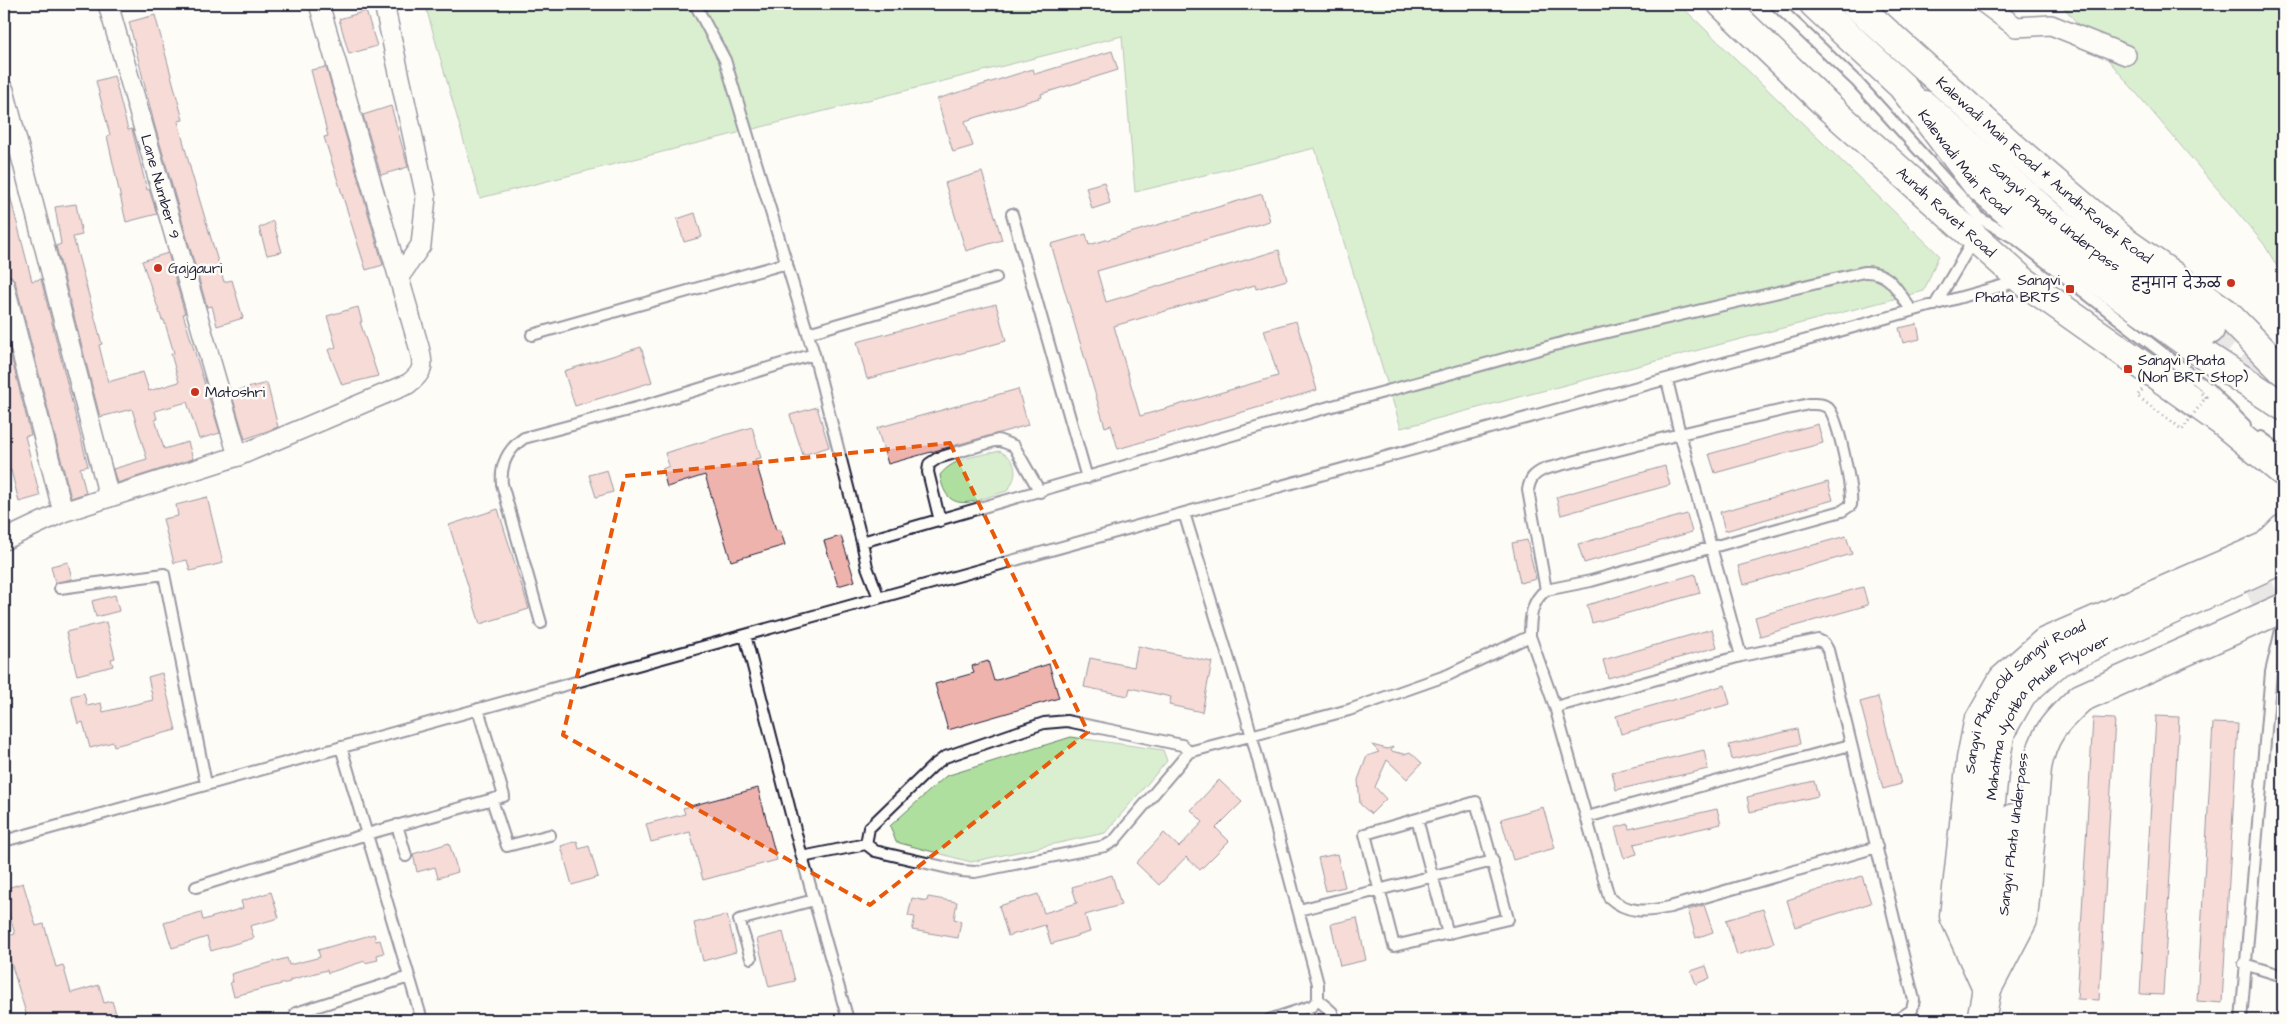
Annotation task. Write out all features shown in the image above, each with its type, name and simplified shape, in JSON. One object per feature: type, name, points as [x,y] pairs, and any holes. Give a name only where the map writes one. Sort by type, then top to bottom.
[{"type":"main road","name":"Aundh Ravet Road","points":[[1722,4],[1751,32],[1977,229],[2022,280],[2221,421],[2280,468]]},
{"type":"main road","points":[[1732,4],[1751,32]]},
{"type":"main road","points":[[1814,4],[1902,86]]},
{"type":"main road","name":"Kalewadi Main Road * Aundh-Ravet Road","points":[[1855,4],[2012,146],[2125,242],[2224,312],[2283,371]]},
{"type":"main road","name":"Sangvi Phata Underpass","points":[[1921,64],[1978,152]]},
{"type":"main road","name":"Sangvi Phata Underpass","points":[[1902,86],[2049,215],[2110,262],[2210,330]]},
{"type":"main road","name":"Kalewadi Main Road","points":[[1902,86],[1978,186],[2033,232],[2197,350],[2283,406]]},
{"type":"main road","name":"Sangvi Phata-Old Sangvi Road","points":[[1987,989],[1954,916],[1971,759],[1978,723],[2003,679],[2045,642],[2266,546],[2283,529]]},
{"type":"main road","name":"Mahatma Jyotiba Phule Flyover","points":[[1987,989],[1979,918],[1995,763],[2000,731],[2022,694],[2058,662],[2283,559]]},
{"type":"main road","name":"Sangvi Phata Underpass","points":[[1987,989],[2003,921],[2019,766],[2024,740],[2042,709],[2071,683],[2251,602]]},
{"type":"main road","points":[[1981,1020],[1987,989],[2023,920],[2037,768],[2041,746],[2056,721],[2081,698],[2282,619]]},
{"type":"street","name":"Lane Number 9","points":[[108,4],[238,456]]},
{"type":"street","points":[[4,540],[63,512],[238,456],[408,384],[420,375],[423,363],[319,4]]},
{"type":"street","points":[[384,4],[426,197],[421,245],[399,277]]},
{"type":"street","points":[[1985,4],[2016,27],[2051,24],[2126,56]]},
{"type":"street","points":[[4,90],[108,497]]},
{"type":"street","points":[[4,284],[63,512]]},
{"type":"lane","points":[[695,4],[725,60],[808,333],[867,567],[879,598]]},
{"type":"lane","points":[[1775,4],[1858,82],[1986,242],[2050,295],[2210,408],[2249,428]]},
{"type":"lane","points":[[1012,214],[1087,478]]},
{"type":"lane","points":[[1934,305],[1977,229]]},
{"type":"lane","points":[[1977,229],[2016,239],[2194,377],[2249,428],[2280,468]]},
{"type":"lane","points":[[532,335],[787,263]]},
{"type":"lane","points":[[862,542],[1329,407],[1569,341],[1864,272],[1878,272],[1886,276],[1912,311]]},
{"type":"lane","points":[[808,333],[996,278]]},
{"type":"lane","points":[[4,840],[2022,280]]},
{"type":"lane","points":[[542,623],[502,484],[500,470],[513,446],[524,438],[646,405],[814,354]]},
{"type":"lane","points":[[1667,380],[1741,656]]},
{"type":"lane","points":[[1546,590],[1528,490],[1530,480],[1535,473],[1680,434],[1810,404],[1822,404],[1830,408],[1836,421],[1851,489],[1851,505],[1842,511],[1591,582],[1546,590],[1539,595],[1534,603],[1530,636],[1555,707],[1609,897],[1618,905],[1628,909],[1651,911],[1666,908],[1877,847]]},
{"type":"lane","points":[[940,521],[928,472],[929,464],[938,458],[998,440],[1014,446],[1040,492]]},
{"type":"lane","points":[[1184,514],[1251,735],[1318,984],[1318,1000],[1312,1006],[1269,1020]]},
{"type":"lane","points":[[60,588],[164,574],[206,784]]},
{"type":"lane","points":[[2240,1020],[2271,672],[2282,619]]},
{"type":"lane","points":[[745,635],[802,857],[848,1020]]},
{"type":"lane","points":[[802,857],[866,844],[875,851],[961,871],[975,872],[1105,846],[1114,840],[1189,752],[1349,710],[1448,674],[1530,636]]},
{"type":"lane","points":[[1555,707],[1741,656],[1818,640],[1824,643],[1828,650],[1914,1000],[1912,1010],[1897,1020]]},
{"type":"lane","points":[[196,887],[397,825],[504,796],[478,709]]},
{"type":"lane","points":[[866,844],[870,828],[933,766],[945,757],[1044,723],[1067,721],[1182,745],[1189,752]]},
{"type":"lane","points":[[1587,817],[1850,745]]},
{"type":"lane","points":[[341,747],[422,1020]]},
{"type":"lane","points":[[492,800],[507,846],[550,835]]},
{"type":"lane","points":[[1476,802],[1508,919],[1394,946],[1365,834],[1417,819],[1476,802]]},
{"type":"lane","points":[[1417,819],[1448,934]]},
{"type":"lane","points":[[397,825],[406,856]]},
{"type":"lane","points":[[1299,910],[1493,861]]},
{"type":"lane","points":[[752,958],[740,920],[814,900]]},
{"type":"lane","points":[[2244,964],[2283,976]]},
{"type":"lane","points":[[296,1013],[409,977]]},
{"type":"lane","points":[[1318,1000],[1332,1012],[1334,1020]]},
{"type":"path","points":[[2175,424],[2182,430],[2206,397],[2198,391]]},
{"type":"highlighted area","points":[[950,443],[1088,732],[870,905],[563,735],[625,476]]},
{"type":"green space","points":[[425,4],[1679,4],[1939,255],[1924,291],[1401,428],[1315,148],[1135,192],[1122,36],[480,198]]},
{"type":"green space","points":[[2061,4],[2283,4],[2283,277],[2264,244]]},
{"type":"green space","points":[[999,451],[1010,459],[1015,468],[1013,480],[1007,491],[965,502],[956,502],[949,497],[944,489],[940,475],[946,469],[952,464],[967,458]]},
{"type":"green space","points":[[1071,737],[1163,750],[1167,761],[1105,833],[971,862],[896,842],[890,826],[946,776]]},
{"type":"building","points":[[366,11],[377,46],[349,54],[339,19]]},
{"type":"building","points":[[155,15],[183,120],[178,121],[191,171],[224,282],[232,280],[243,318],[217,326],[212,306],[207,307],[154,123],[129,22]]},
{"type":"building","points":[[1112,51],[1118,70],[1041,94],[1042,97],[965,121],[973,146],[953,152],[937,99],[1033,69],[1035,74]]},
{"type":"building","points":[[326,67],[383,265],[366,270],[324,137],[328,136],[311,70]]},
{"type":"building","points":[[114,76],[128,130],[132,129],[147,190],[149,189],[157,214],[126,222],[107,136],[110,135],[96,81]]},
{"type":"building","points":[[391,106],[408,167],[381,175],[363,115]]},
{"type":"building","points":[[982,172],[1002,240],[966,251],[945,183]]},
{"type":"building","points":[[1104,182],[1110,203],[1092,209],[1086,187]]},
{"type":"building","points":[[8,188],[32,281],[41,279],[88,466],[80,468],[86,493],[71,498],[15,281],[8,274],[4,256],[4,189]]},
{"type":"building","points":[[1262,194],[1270,221],[1097,271],[1106,302],[1279,250],[1287,280],[1256,289],[1255,285],[1114,326],[1140,416],[1278,376],[1264,330],[1296,321],[1317,390],[1118,449],[1111,425],[1105,427],[1051,244],[1086,234],[1089,245]]},
{"type":"building","points":[[76,204],[82,235],[73,237],[102,344],[99,345],[108,382],[143,372],[149,391],[179,382],[171,354],[174,353],[164,320],[162,320],[142,261],[168,253],[185,314],[183,314],[220,433],[199,439],[187,402],[155,411],[157,419],[155,419],[164,449],[188,442],[193,459],[117,483],[113,469],[147,459],[132,409],[100,417],[56,246],[61,244],[55,207]]},
{"type":"building","points":[[695,213],[702,237],[684,242],[677,219]]},
{"type":"building","points":[[273,221],[282,252],[267,255],[259,228]]},
{"type":"building","points":[[996,304],[1006,341],[867,379],[857,342]]},
{"type":"building","points":[[358,307],[362,322],[360,322],[378,376],[342,385],[328,350],[336,347],[327,316]]},
{"type":"building","points":[[1917,324],[1920,339],[1903,343],[1899,328]]},
{"type":"building","points":[[4,328],[31,435],[25,436],[40,496],[19,502],[11,470],[4,472]]},
{"type":"building","points":[[641,347],[652,382],[575,406],[564,371]]},
{"type":"building","points":[[267,383],[278,427],[245,439],[231,392]]},
{"type":"building","points":[[1018,389],[1028,425],[888,464],[877,428]]},
{"type":"building","points":[[817,407],[829,447],[803,455],[790,415]]},
{"type":"building","points":[[1818,424],[1823,443],[1715,473],[1709,454]]},
{"type":"building","points":[[752,427],[761,458],[755,459],[776,530],[780,529],[785,545],[731,561],[705,475],[667,487],[662,469],[669,466],[665,453]]},
{"type":"building","points":[[1665,466],[1670,485],[1561,515],[1556,497]]},
{"type":"building","points":[[607,470],[613,492],[596,497],[589,475]]},
{"type":"building","points":[[1828,482],[1833,500],[1725,531],[1720,512]]},
{"type":"building","points":[[207,497],[223,563],[190,571],[187,560],[174,563],[163,519],[178,516],[176,505]]},
{"type":"building","points":[[498,509],[529,609],[480,624],[449,525]]},
{"type":"building","points":[[1687,514],[1692,532],[1584,563],[1578,544]]},
{"type":"building","points":[[841,536],[855,581],[838,586],[824,541]]},
{"type":"building","points":[[1846,536],[1852,554],[1743,585],[1738,566]]},
{"type":"building","points":[[1527,540],[1536,579],[1520,583],[1512,543]]},
{"type":"building","points":[[68,562],[72,579],[55,583],[51,566]]},
{"type":"building","points":[[1695,574],[1700,593],[1592,623],[1587,605]]},
{"type":"building","points":[[1863,587],[1868,605],[1760,636],[1755,617]]},
{"type":"building","points":[[115,595],[119,611],[96,617],[92,601]]},
{"type":"building","points":[[106,622],[115,658],[111,659],[113,666],[77,675],[66,632]]},
{"type":"building","points":[[1712,629],[1717,647],[1608,678],[1603,660]]},
{"type":"building","points":[[1138,646],[1212,662],[1202,712],[1169,705],[1171,697],[1130,688],[1128,696],[1084,687],[1090,658],[1134,667]]},
{"type":"building","points":[[988,661],[994,681],[1049,664],[1059,698],[948,730],[935,684],[974,673],[972,666]]},
{"type":"building","points":[[162,673],[176,730],[114,746],[113,742],[90,748],[83,722],[78,724],[71,696],[84,693],[87,706],[101,703],[103,712],[153,700],[148,677]]},
{"type":"building","points":[[1725,685],[1730,704],[1621,734],[1616,716]]},
{"type":"building","points":[[1878,697],[1901,784],[1883,789],[1860,702]]},
{"type":"building","points":[[2156,716],[2179,717],[2163,995],[2140,994]]},
{"type":"building","points":[[2093,718],[2115,719],[2099,1000],[2077,999]]},
{"type":"building","points":[[2213,723],[2238,724],[2222,1003],[2197,1001]]},
{"type":"building","points":[[1797,729],[1800,744],[1732,760],[1729,745]]},
{"type":"building","points":[[1372,745],[1387,749],[1393,747],[1391,751],[1404,754],[1410,752],[1422,763],[1407,779],[1387,760],[1375,787],[1386,799],[1371,814],[1360,804],[1358,780],[1367,756],[1379,752]]},
{"type":"building","points":[[1704,750],[1708,769],[1616,790],[1612,772]]},
{"type":"building","points":[[1219,780],[1242,802],[1216,828],[1229,841],[1200,870],[1186,857],[1159,885],[1136,863],[1164,833],[1179,847],[1203,822],[1191,810]]},
{"type":"building","points":[[1814,781],[1818,796],[1750,812],[1747,797]]},
{"type":"building","points":[[758,788],[777,860],[703,880],[690,832],[651,842],[646,824],[685,814],[683,808]]},
{"type":"building","points":[[1543,807],[1555,848],[1513,860],[1501,819]]},
{"type":"building","points":[[1717,809],[1721,824],[1634,844],[1637,854],[1624,858],[1615,828],[1628,824],[1629,829]]},
{"type":"building","points":[[577,841],[579,849],[589,846],[598,877],[572,885],[561,846]]},
{"type":"building","points":[[449,843],[458,872],[438,878],[435,867],[417,872],[413,854]]},
{"type":"building","points":[[1337,854],[1345,887],[1326,891],[1318,858]]},
{"type":"building","points":[[1112,875],[1121,905],[1085,915],[1090,932],[1051,944],[1045,925],[1008,936],[999,906],[1038,894],[1044,913],[1077,903],[1072,887]]},
{"type":"building","points":[[1862,876],[1871,903],[1795,927],[1787,900]]},
{"type":"building","points":[[23,883],[36,926],[44,924],[56,967],[63,965],[71,993],[99,985],[104,1003],[112,1001],[118,1020],[28,1020],[4,939],[4,937],[15,934],[4,897],[4,889]]},
{"type":"building","points":[[271,892],[279,918],[250,926],[254,938],[211,951],[207,937],[172,948],[164,923],[201,912],[203,920],[243,908],[241,901]]},
{"type":"building","points":[[928,897],[957,902],[954,919],[961,921],[958,938],[912,930],[915,917],[908,916],[912,898],[927,901]]},
{"type":"building","points":[[1704,905],[1713,932],[1696,938],[1688,910]]},
{"type":"building","points":[[1763,909],[1774,943],[1737,955],[1726,920]]},
{"type":"building","points":[[727,915],[736,952],[703,961],[694,923]]},
{"type":"building","points":[[1357,918],[1366,960],[1340,966],[1331,924]]},
{"type":"building","points":[[783,932],[795,981],[769,987],[757,939]]},
{"type":"building","points":[[374,934],[376,941],[380,940],[384,953],[377,955],[378,960],[365,963],[365,961],[328,973],[327,970],[290,980],[290,982],[234,996],[230,982],[233,982],[231,974],[287,958],[289,965],[317,958],[320,957],[318,950]]},
{"type":"building","points":[[1706,966],[1710,978],[1696,984],[1691,971]]},
{"type":"tunnel","points":[[2210,330],[2273,378],[2283,389]]},
{"type":"tunnel","points":[[2251,602],[2283,587]]},
{"type":"place","name":"Gajgauri","points":[[158,268]]},
{"type":"place","name":"हनुमान देऊळ","points":[[2231,283]]},
{"type":"place","name":"Sangvi Phata BRTS","points":[[2070,289]]},
{"type":"place","name":"Sangvi Phata (Non BRT Stop)","points":[[2128,369]]},
{"type":"place","name":"Matoshri","points":[[195,392]]}]
